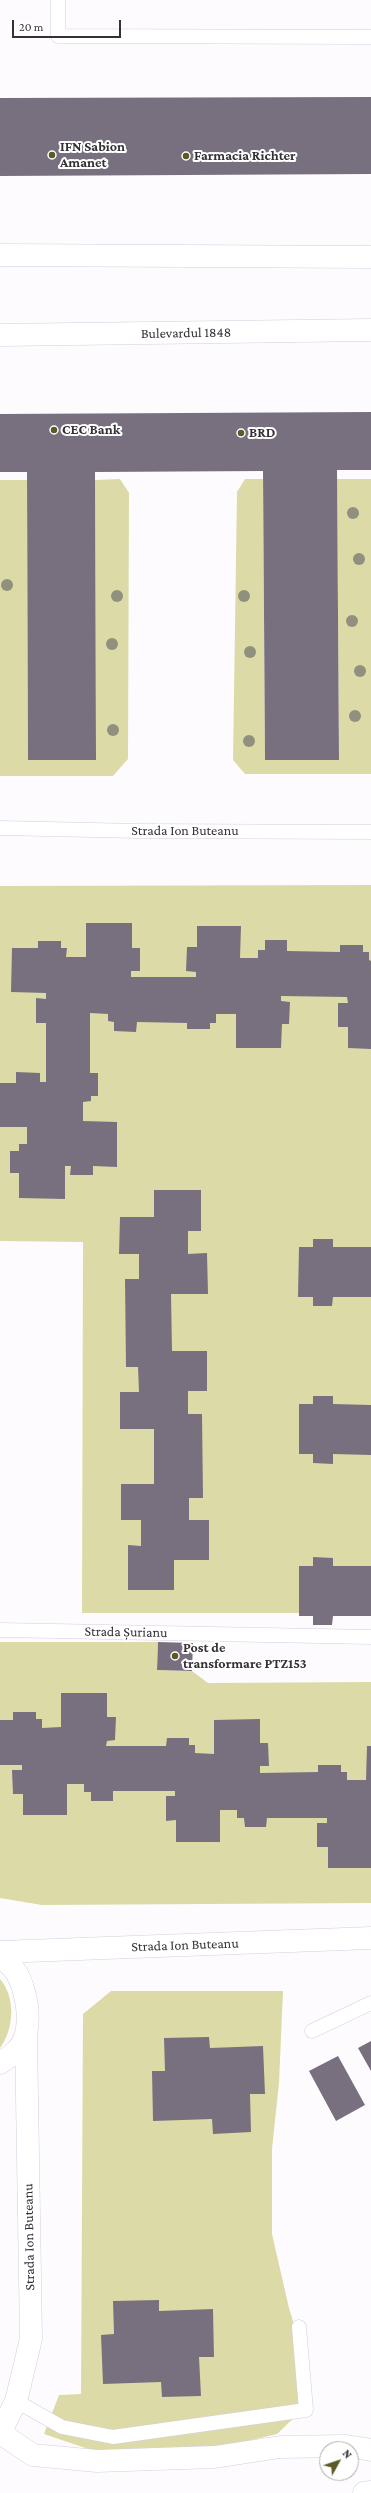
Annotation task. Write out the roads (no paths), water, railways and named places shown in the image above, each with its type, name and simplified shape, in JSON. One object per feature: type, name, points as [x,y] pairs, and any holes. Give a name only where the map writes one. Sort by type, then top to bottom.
[{"type":"street","points":[[0,255],[371,257]]},
{"type":"street","name":"Bulevardul 1848","points":[[0,335],[371,330]]},
{"type":"street","name":"Strada Ion Buteanu","points":[[0,1952],[371,1938]]},
{"type":"street","name":"Strada Ion Buteanu","points":[[0,1958],[7,1961],[17,1974],[24,1992],[31,2339],[16,2402],[0,2433]]},
{"type":"street","points":[[0,2063],[15,2053],[26,2035]]},
{"type":"street","points":[[0,2433],[33,2455],[97,2462],[215,2457],[280,2447],[346,2446],[371,2450]]},
{"type":"street","points":[[364,2493],[371,2492]]},
{"type":"lane","points":[[58,0],[58,36],[371,37]]},
{"type":"lane","name":"Strada Ion Buteanu","points":[[0,828],[145,831],[371,832]]},
{"type":"lane","name":"Strada Șurianu","points":[[0,1630],[371,1637]]},
{"type":"lane","points":[[312,2031],[371,2003]]},
{"type":"lane","points":[[16,2402],[62,2427],[113,2437],[306,2410],[299,2327]]},
{"type":"place","name":"IFN Sabion Amanet","points":[[52,155]]},
{"type":"place","name":"Farmacia Richter","points":[[186,156]]},
{"type":"place","name":"CEC Bank","points":[[54,430]]},
{"type":"place","name":"BRD","points":[[241,433]]},
{"type":"place","name":"Post de transformare PTZ153","points":[[175,1656]]}]
